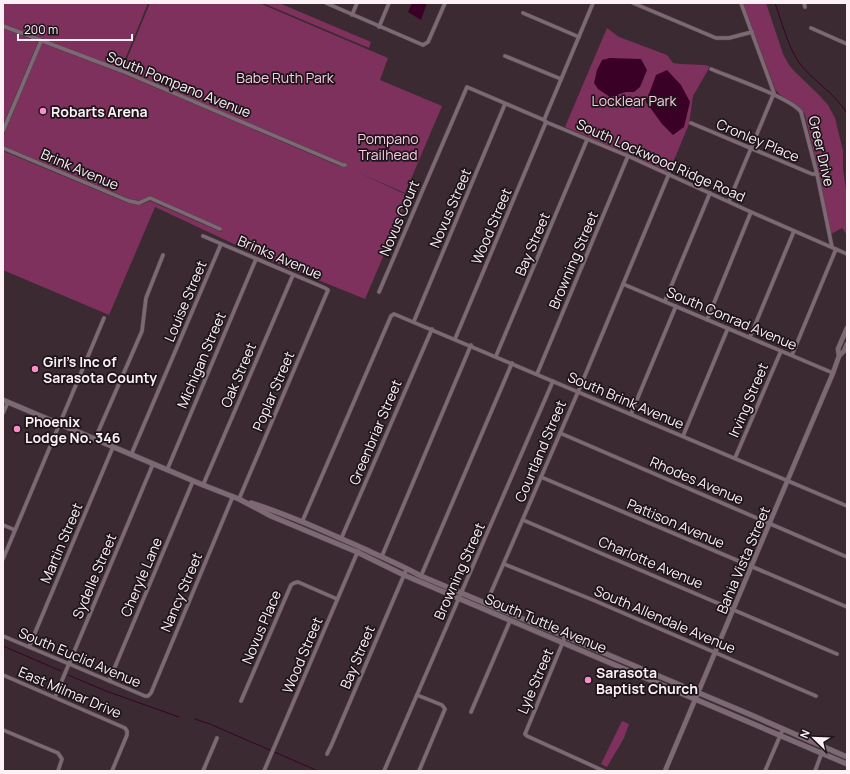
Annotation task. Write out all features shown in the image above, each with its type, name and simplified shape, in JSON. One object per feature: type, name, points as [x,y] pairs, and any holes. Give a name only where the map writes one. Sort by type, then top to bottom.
[{"type":"main road","name":"South Tuttle Avenue","points":[[5,401],[193,481],[233,496],[271,516],[339,544],[382,556],[421,576],[782,729],[847,764]]},
{"type":"main road","name":"South Tuttle Avenue","points":[[239,499],[273,510],[342,538],[358,549],[404,575],[510,621],[696,698],[780,735],[847,757]]},
{"type":"street","points":[[326,3],[420,44],[426,44],[428,42],[445,3]]},
{"type":"street","points":[[352,15],[357,3]]},
{"type":"street","points":[[379,27],[389,3]]},
{"type":"street","name":"Wood Street","points":[[455,339],[593,3]]},
{"type":"street","points":[[633,3],[716,38],[728,38],[752,32]]},
{"type":"street","points":[[729,201],[774,95],[741,3]]},
{"type":"street","points":[[523,13],[579,37]]},
{"type":"street","name":"South Pompano Avenue","points":[[3,26],[122,71],[346,165]]},
{"type":"street","points":[[811,28],[847,44]]},
{"type":"street","points":[[3,131],[41,41]]},
{"type":"street","points":[[506,56],[561,78]]},
{"type":"street","name":"Greer Drive","points":[[711,69],[774,95],[794,105],[801,112],[834,248]]},
{"type":"street","name":"South Lockwood Ridge Road","points":[[467,87],[587,140],[669,174],[847,254]]},
{"type":"street","name":"Novus Court","points":[[379,292],[467,87]]},
{"type":"street","name":"Novus Street","points":[[414,321],[505,104]]},
{"type":"street","name":"Cronley Place","points":[[692,123],[812,174],[817,174]]},
{"type":"street","name":"Bay Street","points":[[496,356],[587,140]]},
{"type":"street","name":"Brink Avenue","points":[[3,148],[129,201],[140,203],[150,198],[220,230]]},
{"type":"street","name":"Browning Street","points":[[537,374],[628,156]]},
{"type":"street","name":"Courtland Street","points":[[486,604],[578,391],[669,174]]},
{"type":"street","points":[[665,301],[710,193]]},
{"type":"street","points":[[707,320],[751,212]]},
{"type":"street","points":[[750,338],[794,231]]},
{"type":"street","points":[[203,236],[221,244]]},
{"type":"street","name":"Brinks Avenue","points":[[221,244],[325,288],[328,292]]},
{"type":"street","name":"Louise Street","points":[[131,455],[221,244]]},
{"type":"street","points":[[792,355],[834,248]]},
{"type":"street","points":[[96,439],[142,331],[146,298],[163,255]]},
{"type":"street","name":"Michigan Street","points":[[167,470],[256,259]]},
{"type":"street","name":"Oak Street","points":[[203,485],[293,274]]},
{"type":"street","name":"South Conrad Avenue","points":[[623,284],[833,372]]},
{"type":"street","name":"Poplar Street","points":[[239,499],[328,292]]},
{"type":"street","points":[[631,414],[676,306]]},
{"type":"street","name":"South Brink Avenue","points":[[302,522],[392,314],[396,314],[414,321],[471,345],[847,506]]},
{"type":"street","points":[[3,559],[104,318]]},
{"type":"street","points":[[683,436],[728,328]]},
{"type":"street","name":"Bahia Vista Street","points":[[665,771],[716,653],[833,372],[838,356],[838,349],[847,328]]},
{"type":"street","name":"Greenbriar Street","points":[[339,544],[432,329]]},
{"type":"street","name":"Bahia Vista Street","points":[[838,356],[844,352],[847,344]]},
{"type":"street","points":[[382,556],[471,345]]},
{"type":"street","name":"Irving Street","points":[[735,458],[781,351]]},
{"type":"street","points":[[421,576],[512,363]]},
{"type":"street","name":"Browning Street","points":[[384,771],[553,380]]},
{"type":"street","points":[[3,413],[5,401]]},
{"type":"street","name":"Rhodes Avenue","points":[[560,433],[847,557]]},
{"type":"street","name":"Martin Street","points":[[29,647],[113,447]]},
{"type":"street","name":"Sydelle Street","points":[[55,697],[153,464]]},
{"type":"street","name":"Pattison Avenue","points":[[541,477],[847,607]]},
{"type":"street","name":"Cheryle Lane","points":[[109,681],[193,481]]},
{"type":"street","name":"Nancy Street","points":[[148,696],[154,686],[233,496]]},
{"type":"street","name":"Charlotte Avenue","points":[[523,520],[837,654]]},
{"type":"street","points":[[3,525],[15,530]]},
{"type":"street","name":"Wood Street","points":[[264,771],[358,549]]},
{"type":"street","name":"South Allendale Avenue","points":[[504,564],[816,696]]},
{"type":"street","name":"Bay Street","points":[[327,754],[407,568]]},
{"type":"street","name":"Novus Place","points":[[241,701],[291,585],[298,582],[337,599]]},
{"type":"street","points":[[470,712],[510,621]]},
{"type":"street","name":"South Euclid Avenue","points":[[3,636],[148,696]]},
{"type":"street","name":"Lyle Street","points":[[565,637],[525,734],[604,771]]},
{"type":"street","name":"East Milmar Drive","points":[[3,675],[124,726],[128,735],[112,771]]},
{"type":"street","points":[[417,695],[442,705],[445,708],[419,771]]},
{"type":"street","points":[[765,771],[782,729]]},
{"type":"street","points":[[3,730],[58,753],[62,757],[62,762],[58,771]]},
{"type":"street","points":[[203,771],[217,738]]},
{"type":"street","points":[[815,771],[823,750]]},
{"type":"green space","points":[[3,3],[148,3],[121,69],[3,24]]},
{"type":"green space","points":[[150,3],[259,3],[388,58],[380,80],[442,106],[405,193],[357,172],[409,196],[365,299],[264,258],[155,207],[109,315],[3,270],[3,151],[128,203],[140,205],[150,201],[221,232],[222,229],[150,196],[141,201],[130,199],[3,146],[3,137],[42,43],[121,73],[339,166],[346,167],[122,71]]},
{"type":"green space","points":[[263,3],[279,3],[371,42],[369,48]]},
{"type":"green space","points":[[743,3],[766,3],[783,54],[789,65],[828,105],[835,118],[843,151],[843,170],[847,196],[847,235],[842,228],[831,234],[820,178],[805,115],[799,107],[778,93],[775,89]]},
{"type":"green space","points":[[3,28],[38,42],[3,125]]},
{"type":"green space","name":"Locklear Park","points":[[607,28],[619,37],[667,55],[673,63],[709,66],[693,96],[689,124],[669,172],[565,127]]},
{"type":"green space","points":[[622,721],[629,724],[624,738],[607,767],[601,764]]},
{"type":"shaded area","points":[[412,3],[427,3],[421,20],[408,12]]},
{"type":"shaded area","points":[[610,58],[641,59],[647,70],[640,87],[634,92],[626,92],[610,97],[598,89],[594,83],[597,70],[602,60]]},
{"type":"shaded area","points":[[667,70],[681,85],[690,102],[684,127],[673,135],[662,124],[646,102],[656,75]]},
{"type":"waterway","points":[[775,3],[788,40],[798,61],[803,68],[836,99],[847,113]]},
{"type":"waterway","points":[[3,646],[61,671]]},
{"type":"waterway","points":[[68,675],[106,691],[179,717]]},
{"type":"waterway","points":[[195,719],[210,724],[318,771]]},
{"type":"place","name":"Robarts Arena","points":[[43,111]]},
{"type":"place","name":"Girl's Inc of Sarasota County","points":[[35,369]]},
{"type":"place","name":"Phoenix Lodge No. 346","points":[[17,429]]},
{"type":"place","name":"Sarasota Baptist Church","points":[[588,680]]},
{"type":"park label","name":"Babe Ruth Park","points":[[285,77]]},
{"type":"park label","name":"Pompano Trailhead","points":[[388,146]]}]
